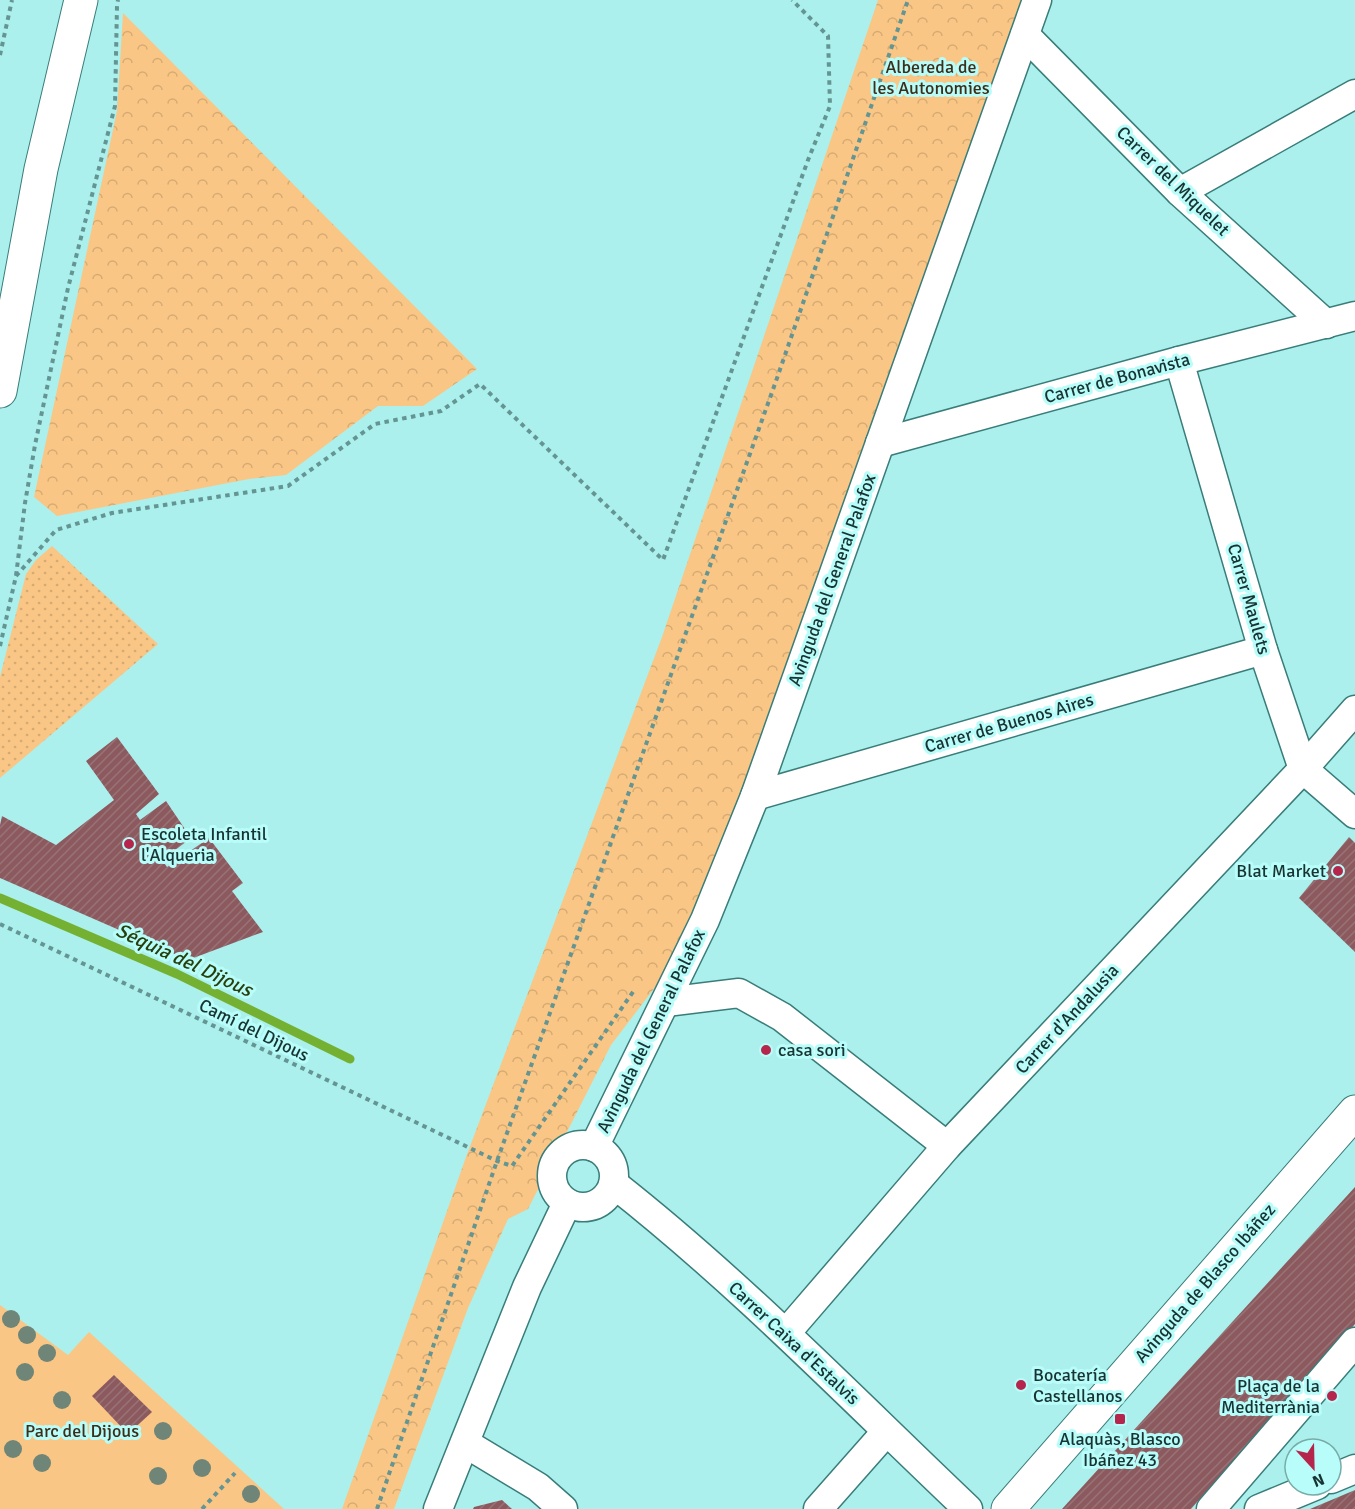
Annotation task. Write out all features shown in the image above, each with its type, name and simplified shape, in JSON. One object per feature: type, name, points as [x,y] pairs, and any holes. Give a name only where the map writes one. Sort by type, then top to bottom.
[{"type":"street","points":[[0,391],[41,169],[81,0]]},
{"type":"street","name":"Avinguda del General Palafox","points":[[594,1147],[705,920],[755,796],[1037,0]]},
{"type":"street","name":"Carrer del Miquelet","points":[[1025,35],[1180,192],[1326,324]]},
{"type":"street","points":[[1180,192],[1355,94]]},
{"type":"street","name":"Carrer de Bonavista","points":[[880,443],[1179,361],[1355,316]]},
{"type":"street","name":"Carrer Maulets","points":[[1179,361],[1263,650],[1303,769]]},
{"type":"street","name":"Carrer de Buenos Aires","points":[[755,796],[1263,650]]},
{"type":"street","name":"Carrer d'Andalusia","points":[[786,1333],[947,1146],[1303,769],[1355,710]]},
{"type":"street","points":[[1303,769],[1355,813]]},
{"type":"street","points":[[666,1002],[739,993],[782,1017],[947,1146]]},
{"type":"street","name":"Avinguda de Blasco Ibáñez","points":[[1008,1509],[1355,1113]]},
{"type":"street","points":[[585,1145],[594,1147],[607,1155],[611,1162],[615,1177],[614,1184],[606,1197],[595,1205],[581,1208],[561,1198],[553,1183],[553,1167],[562,1153],[569,1148],[585,1145]]},
{"type":"street","name":"Carrer Caixa d'Estalvis","points":[[614,1184],[655,1216],[786,1333],[968,1509]]},
{"type":"street","points":[[438,1509],[527,1287],[567,1203]]},
{"type":"street","points":[[1211,1509],[1355,1342]]},
{"type":"street","points":[[818,1509],[886,1432]]},
{"type":"street","points":[[465,1443],[538,1487],[563,1509]]},
{"type":"street","points":[[1259,1509],[1288,1497]]},
{"type":"path","points":[[0,55],[12,0]]},
{"type":"path","points":[[0,646],[16,576],[25,503],[39,422],[68,288],[115,106],[118,0]]},
{"type":"path","points":[[16,576],[56,530],[112,513],[288,486],[375,424],[441,411],[480,384],[663,560],[808,160],[830,106],[828,36],[792,0]]},
{"type":"path","points":[[377,1509],[496,1161],[776,381],[908,0]]},
{"type":"path","name":"Camí del Dijous","points":[[0,924],[496,1161]]},
{"type":"path","points":[[496,1161],[512,1166],[641,981]]},
{"type":"path","points":[[202,1509],[235,1473]]},
{"type":"green space","name":"Albereda de les Autonomies","points":[[878,0],[1037,0],[755,796],[675,961],[611,1045],[528,1209],[508,1219],[468,1308],[394,1509],[342,1509],[466,1157],[662,637]]},
{"type":"green space","points":[[123,13],[477,369],[423,406],[378,406],[286,475],[249,479],[57,516],[34,497],[117,111]]},
{"type":"green space","points":[[52,546],[158,644],[0,778],[0,677],[26,574],[36,560]]},
{"type":"green space","name":"Parc del Dijous","points":[[0,1305],[68,1355],[89,1332],[284,1509],[0,1509]]},
{"type":"building","points":[[117,737],[159,794],[136,814],[140,820],[166,801],[191,838],[162,860],[167,867],[209,838],[243,883],[232,891],[263,932],[188,960],[0,878],[2,816],[56,845],[114,800],[86,761]]},
{"type":"building","name":"Blat Market","points":[[1349,837],[1355,843],[1355,952],[1299,898]]},
{"type":"building","points":[[1355,1187],[1355,1324],[1191,1509],[1062,1509]]},
{"type":"building","points":[[114,1375],[152,1412],[128,1434],[92,1396]]},
{"type":"building","points":[[1355,1490],[1355,1509],[1310,1509],[1343,1497]]},
{"type":"building","points":[[502,1500],[512,1509],[473,1509],[474,1507]]},
{"type":"waterway","name":"Séquia del Dijous","points":[[0,898],[177,974],[350,1059]]},
{"type":"place","name":"Escoleta Infantil l'Alqueria","points":[[129,844]]},
{"type":"place","name":"Blat Market","points":[[1338,871]]},
{"type":"place","name":"casa sori","points":[[766,1050]]},
{"type":"place","name":"Bocatería Castellanos","points":[[1021,1385]]},
{"type":"place","name":"Plaça de la Mediterrània","points":[[1332,1396]]},
{"type":"place","name":"Alaquàs, Blasco Ibáñez 43","points":[[1120,1419]]}]
